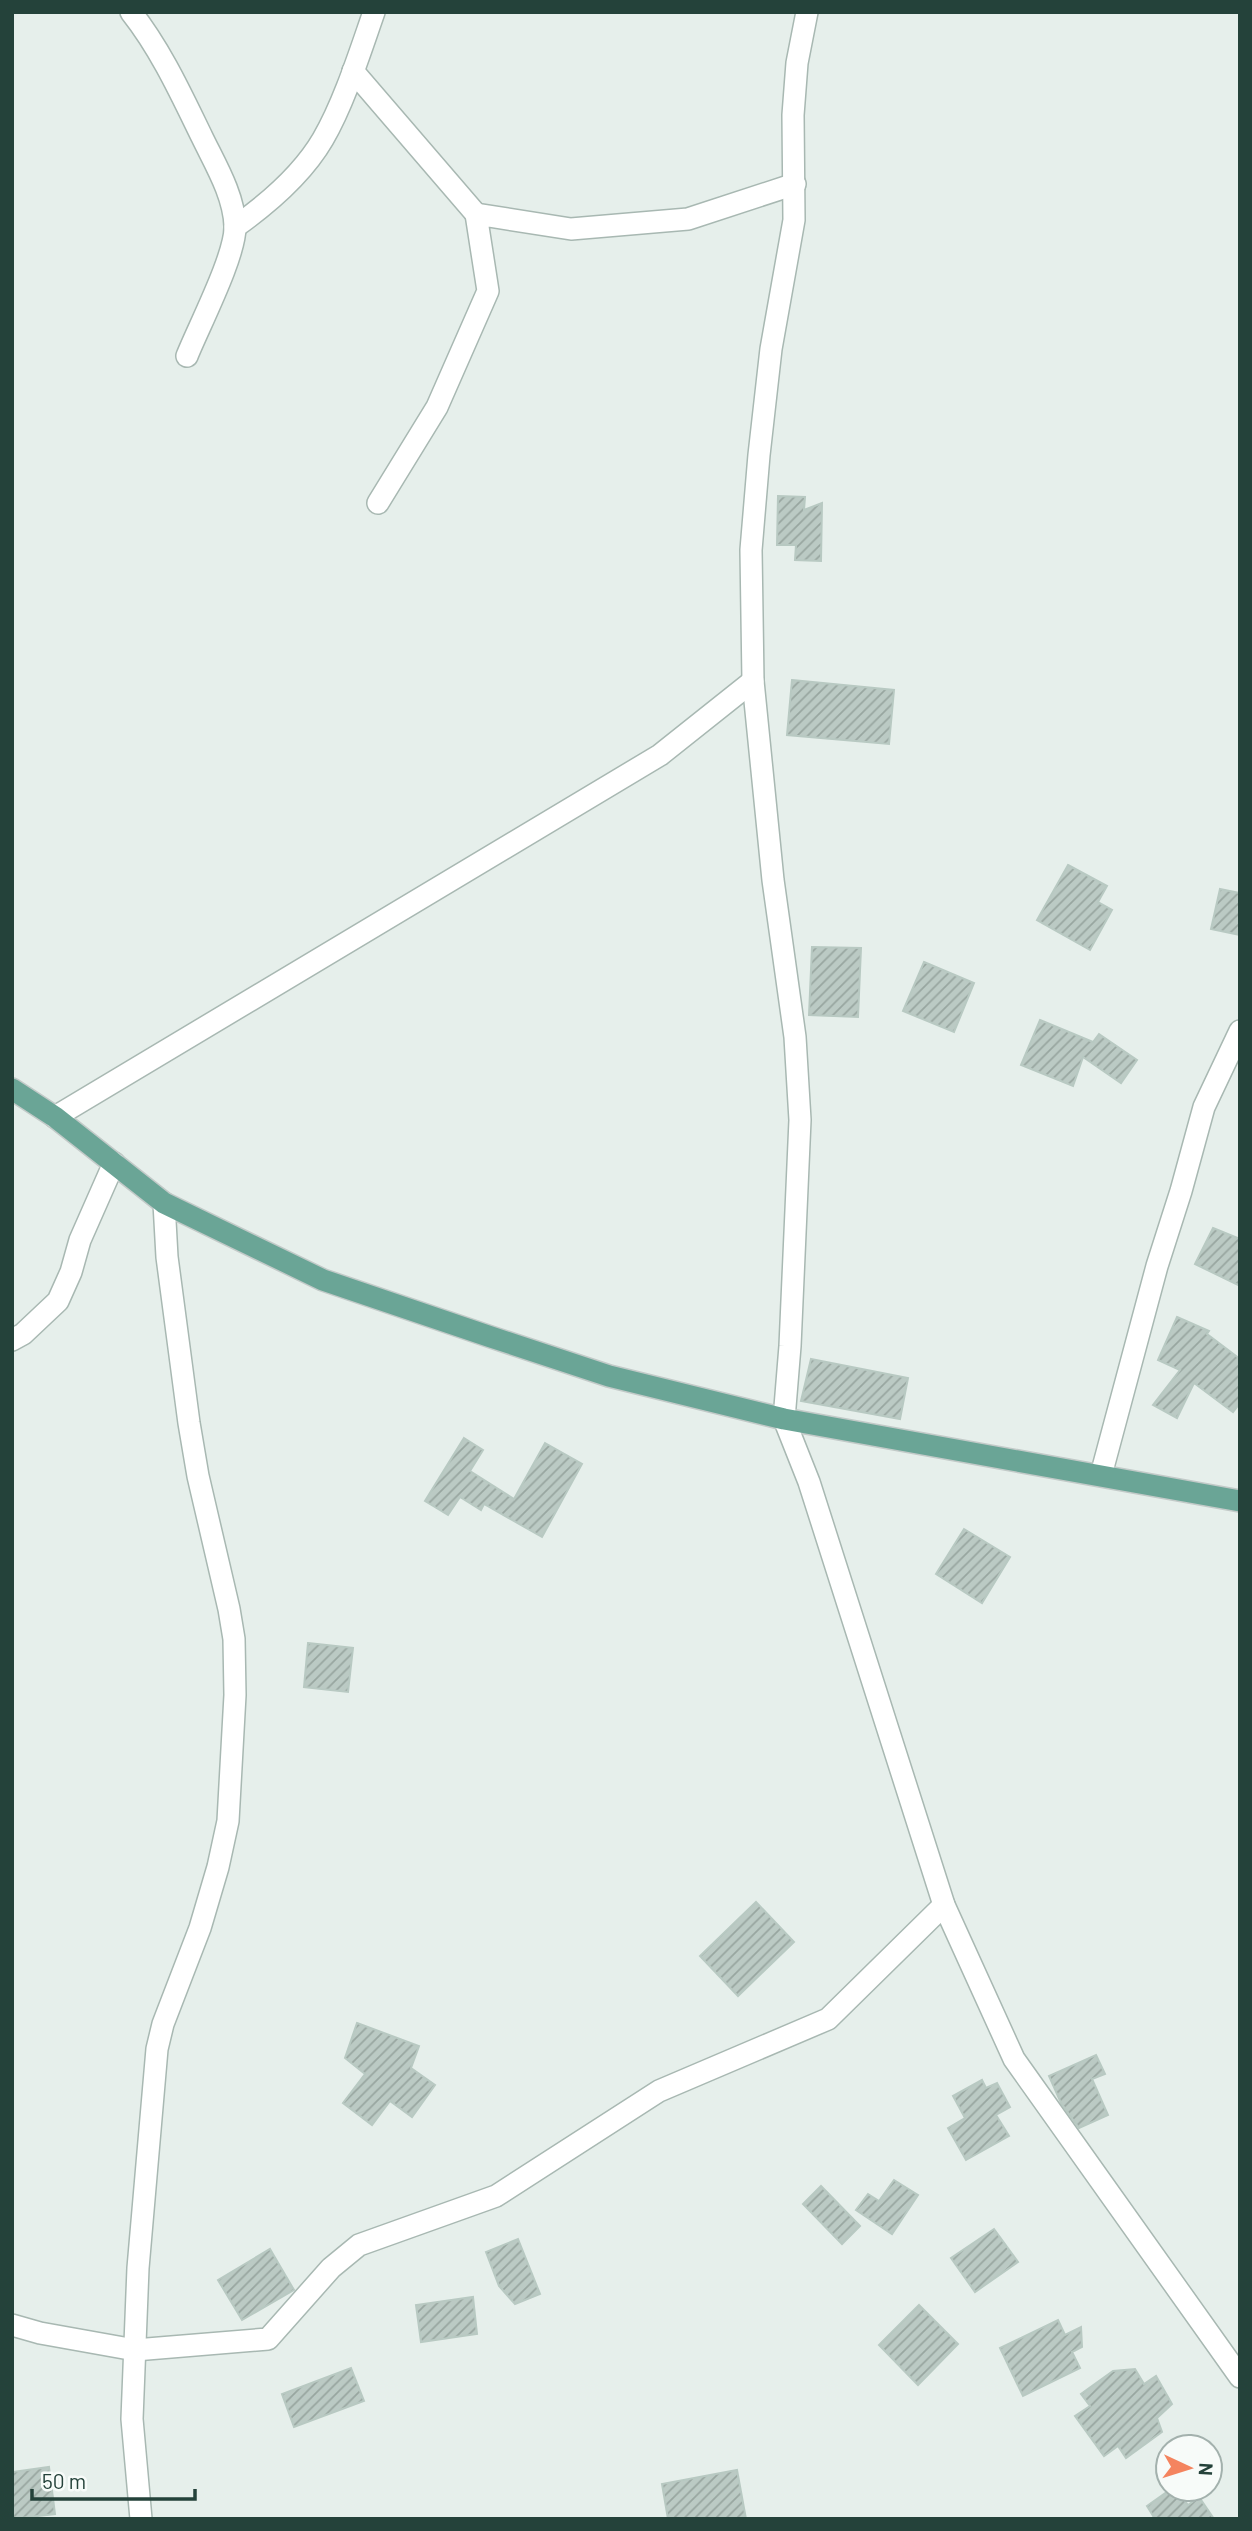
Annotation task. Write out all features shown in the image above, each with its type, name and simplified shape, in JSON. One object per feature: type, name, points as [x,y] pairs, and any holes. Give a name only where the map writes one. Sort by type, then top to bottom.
[{"type":"main road","points":[[12,1089],[55,1117],[164,1203],[323,1280],[609,1376],[784,1419],[1240,1501]]},
{"type":"street","points":[[131,12],[145,30],[175,82],[231,202],[235,227],[232,248],[187,356]]},
{"type":"street","points":[[235,227],[265,206],[303,166],[323,139],[353,71],[374,12]]},
{"type":"street","points":[[807,12],[797,63],[793,115],[794,220],[771,349],[751,550],[752,681],[773,880],[795,1037],[800,1120],[784,1419],[809,1482],[944,1905],[1014,2059],[1240,2377]]},
{"type":"street","points":[[353,71],[476,214],[488,290],[437,408],[379,503]]},
{"type":"street","points":[[476,214],[571,229],[688,219],[795,184]]},
{"type":"street","points":[[55,1117],[660,755],[752,681]]},
{"type":"street","points":[[1101,1475],[1157,1266],[1204,1107],[1240,1031]]},
{"type":"street","points":[[12,1340],[23,1334],[58,1301],[71,1272],[80,1240],[114,1163]]},
{"type":"street","points":[[141,2519],[132,2419],[138,2268],[157,2049],[163,2024],[200,1928],[218,1867],[228,1821],[235,1695],[234,1639],[189,1423],[167,1257],[164,1203]]},
{"type":"street","points":[[12,2325],[40,2333],[135,2350],[268,2339],[331,2268],[359,2245],[496,2196],[659,2091],[828,2019],[944,1905]]},
{"type":"building","points":[[778,496],[805,497],[804,510],[822,503],[821,561],[795,560],[796,545],[777,545]]},
{"type":"building","points":[[792,680],[894,690],[889,744],[787,735]]},
{"type":"building","points":[[1068,865],[1107,886],[1098,902],[1112,910],[1090,950],[1037,920]]},
{"type":"building","points":[[1220,889],[1240,893],[1240,935],[1211,929]]},
{"type":"building","points":[[812,947],[861,948],[858,1017],[809,1015]]},
{"type":"building","points":[[924,962],[974,983],[954,1032],[903,1011]]},
{"type":"building","points":[[1040,1020],[1093,1042],[1099,1034],[1137,1060],[1121,1083],[1083,1057],[1073,1086],[1021,1065]]},
{"type":"building","points":[[1213,1228],[1240,1239],[1240,1286],[1195,1264]]},
{"type":"building","points":[[1177,1317],[1209,1331],[1207,1334],[1240,1359],[1240,1403],[1233,1412],[1194,1383],[1177,1418],[1153,1405],[1180,1370],[1158,1360]]},
{"type":"building","points":[[811,1359],[908,1378],[900,1419],[801,1401]]},
{"type":"building","points":[[464,1438],[483,1450],[470,1471],[514,1499],[545,1443],[582,1464],[542,1537],[484,1504],[481,1510],[460,1497],[448,1515],[425,1501]]},
{"type":"building","points":[[964,1529],[1010,1557],[982,1603],[936,1574]]},
{"type":"building","points":[[308,1643],[353,1648],[348,1692],[304,1687]]},
{"type":"building","points":[[756,1902],[794,1942],[738,1996],[700,1956]]},
{"type":"building","points":[[357,2023],[419,2046],[411,2068],[435,2085],[412,2117],[390,2101],[372,2125],[343,2103],[365,2074],[345,2058]]},
{"type":"building","points":[[1096,2055],[1105,2074],[1092,2079],[1108,2115],[1079,2128],[1061,2103],[1049,2076]]},
{"type":"building","points":[[982,2080],[986,2088],[997,2083],[1010,2107],[996,2115],[1009,2136],[966,2160],[948,2128],[965,2118],[953,2096]]},
{"type":"building","points":[[894,2180],[918,2195],[892,2234],[856,2210],[868,2194],[879,2201]]},
{"type":"building","points":[[821,2186],[860,2226],[842,2244],[803,2204]]},
{"type":"building","points":[[994,2229],[1018,2262],[975,2292],[951,2258]]},
{"type":"building","points":[[518,2239],[540,2294],[515,2304],[499,2286],[486,2252]]},
{"type":"building","points":[[270,2249],[294,2290],[242,2320],[218,2280]]},
{"type":"building","points":[[473,2297],[477,2334],[421,2342],[416,2305]]},
{"type":"building","points":[[919,2305],[958,2344],[918,2385],[879,2345]]},
{"type":"building","points":[[1058,2320],[1065,2335],[1081,2327],[1082,2347],[1072,2352],[1080,2368],[1023,2396],[1000,2348]]},
{"type":"building","points":[[351,2368],[364,2401],[294,2427],[282,2394]]},
{"type":"building","points":[[1135,2369],[1144,2384],[1156,2376],[1172,2404],[1157,2418],[1162,2432],[1154,2433],[1154,2438],[1126,2458],[1118,2446],[1104,2456],[1075,2416],[1090,2406],[1081,2394],[1113,2371]]},
{"type":"building","points":[[49,2467],[55,2514],[12,2519],[12,2472]]},
{"type":"building","points":[[737,2470],[746,2519],[668,2519],[662,2484]]},
{"type":"building","points":[[1154,2501],[1188,2505],[1203,2503],[1214,2519],[1155,2519],[1147,2506]]}]
